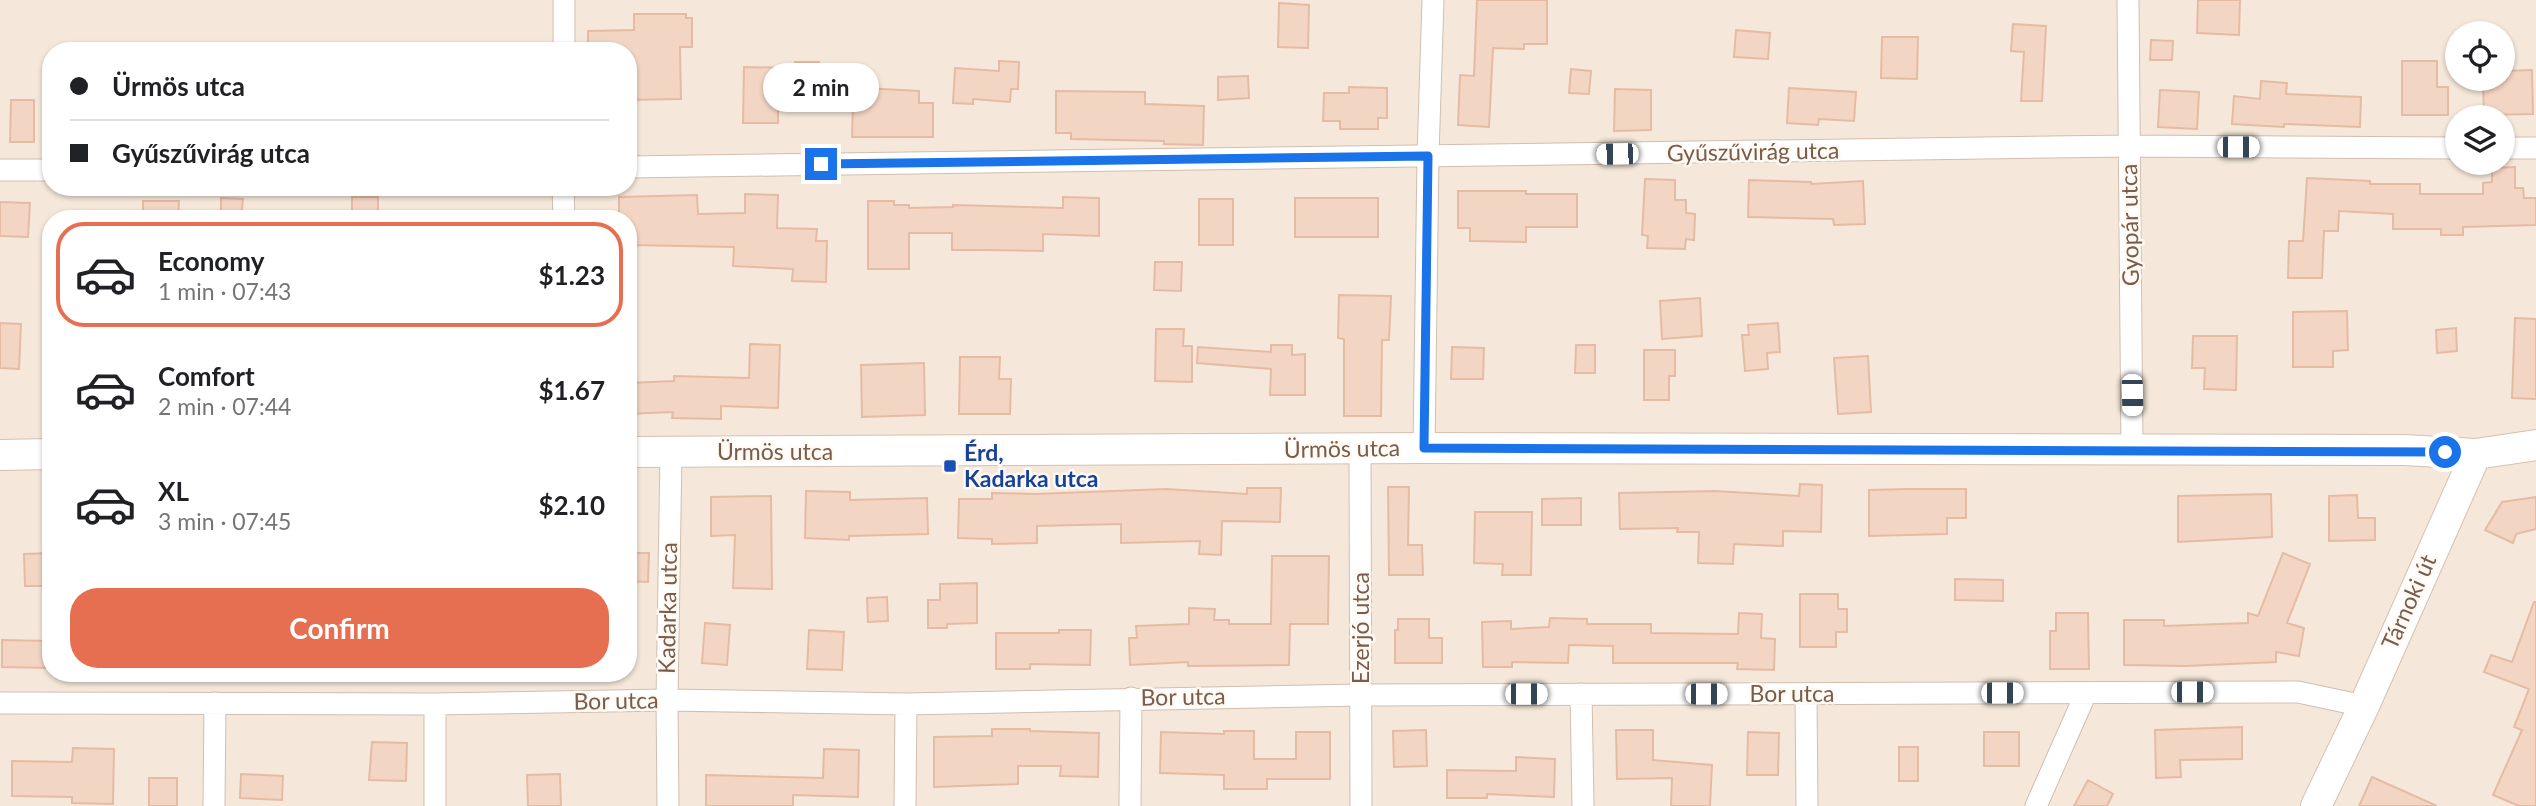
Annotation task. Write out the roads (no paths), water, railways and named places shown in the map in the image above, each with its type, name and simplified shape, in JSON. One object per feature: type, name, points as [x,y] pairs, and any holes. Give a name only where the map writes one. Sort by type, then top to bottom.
[{"type":"street","points":[[564,0],[564,42]]},
{"type":"street","points":[[1424,448],[1433,0]]},
{"type":"street","name":"Gyopár utca","points":[[2128,0],[2133,450]]},
{"type":"street","name":"Gyűszűvirág utca","points":[[637,167],[2129,146],[2445,148]]},
{"type":"street","points":[[2515,148],[2536,148]]},
{"type":"street","points":[[0,170],[42,170]]},
{"type":"street","points":[[2476,454],[2536,445]]},
{"type":"street","name":"Ürmös utca","points":[[637,452],[1424,448],[2404,450],[2476,454]]},
{"type":"street","name":"Ezerjó utca","points":[[1360,449],[1361,806]]},
{"type":"street","name":"Kadarka utca","points":[[668,806],[671,453]]},
{"type":"street","points":[[0,455],[42,454]]},
{"type":"street","name":"Tárnoki út","points":[[2316,806],[2364,706],[2476,454]]},
{"type":"street","name":"Bor utca","points":[[0,703],[435,704],[667,700],[905,704],[1361,695],[2298,692],[2364,706]]},
{"type":"street","points":[[2036,806],[2086,693]]},
{"type":"street","points":[[1581,694],[1583,806]]},
{"type":"street","points":[[1806,695],[1807,806]]},
{"type":"street","points":[[1130,806],[1131,698]]},
{"type":"street","points":[[214,806],[215,703]]},
{"type":"street","points":[[435,704],[435,806]]},
{"type":"street","points":[[905,704],[905,806]]},
{"type":"place","name":"Érd, Kadarka utca","points":[[950,466]]}]
